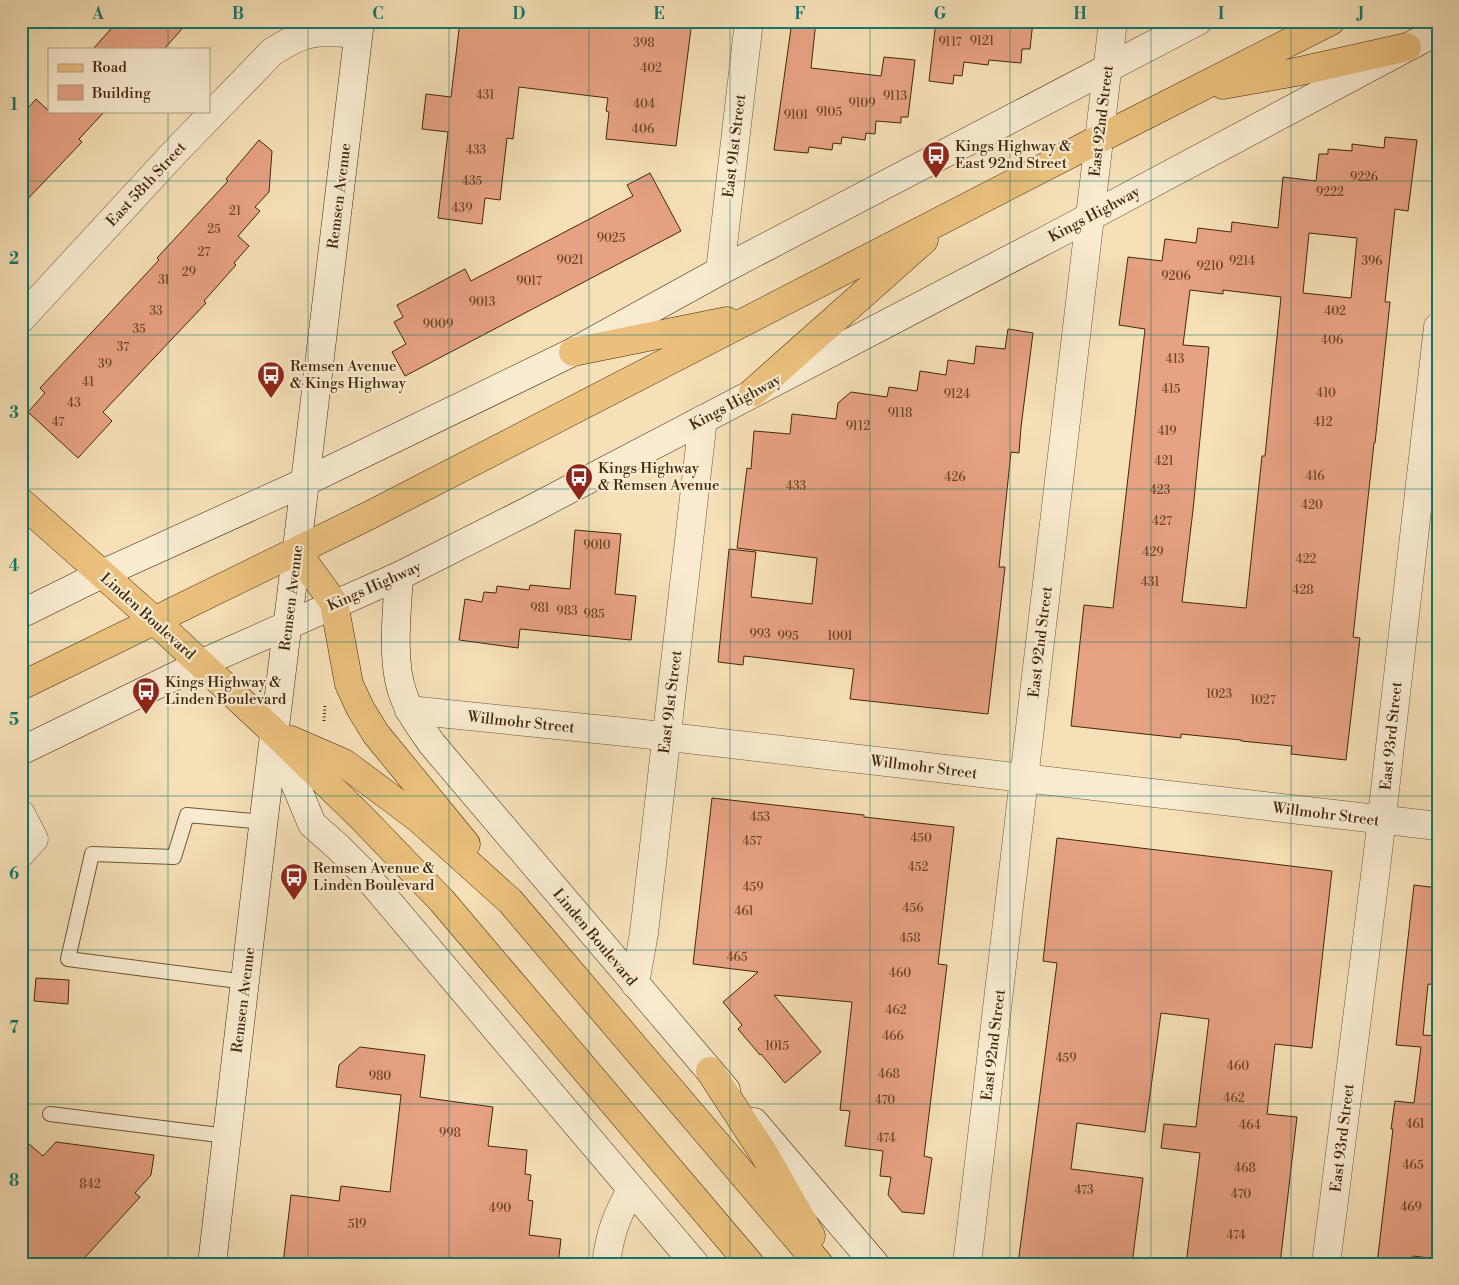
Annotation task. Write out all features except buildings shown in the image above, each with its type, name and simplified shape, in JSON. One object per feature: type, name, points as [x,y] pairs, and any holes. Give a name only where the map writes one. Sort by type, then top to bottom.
[{"type":"main road","points":[[21,686],[297,552],[1331,21]]},
{"type":"main road","points":[[1194,91],[1296,72],[1407,47]]},
{"type":"main road","points":[[753,392],[953,214]]},
{"type":"main road","points":[[573,352],[758,315]]},
{"type":"main road","name":"Linden Boulevard","points":[[21,502],[154,620],[274,732],[362,818],[442,901],[750,1264]]},
{"type":"main road","points":[[297,552],[334,603],[349,684],[360,708],[376,734],[424,791],[510,900]]},
{"type":"main road","name":"Linden Boulevard","points":[[274,732],[320,754],[344,762],[419,819],[510,900],[819,1264]]},
{"type":"main road","points":[[710,1071],[764,1154],[827,1264]]},
{"type":"main road","points":[[674,1176],[725,1264]]},
{"type":"street","name":"East 91st Street","points":[[720,271],[749,21]]},
{"type":"street","name":"East 92nd Street","points":[[967,1264],[1112,21]]},
{"type":"street","points":[[21,614],[102,574],[305,482],[573,352],[720,271],[1198,21]]},
{"type":"street","name":"East 58th Street","points":[[21,319],[175,152],[272,52],[289,40],[305,34],[359,28]]},
{"type":"street","name":"Remsen Avenue","points":[[212,1264],[359,28]]},
{"type":"street","name":"Kings Highway","points":[[21,751],[200,664],[334,603],[399,576],[528,511],[1090,217],[1438,31]]},
{"type":"street","name":"East 93rd Street","points":[[1326,1264],[1381,820],[1438,327]]},
{"type":"street","name":"East 91st Street","points":[[635,984],[644,934],[703,419]]},
{"type":"street","name":"Linden Boulevard","points":[[399,576],[396,656],[402,694],[409,710],[432,744],[875,1264]]},
{"type":"street","name":"Willmohr Street","points":[[409,710],[666,737],[1438,826]]},
{"type":"street","name":"Linden Boulevard","points":[[274,732],[312,824],[364,873],[695,1264]]},
{"type":"street","points":[[21,814],[34,839],[21,853]]},
{"type":"street","points":[[606,1264],[615,1219],[631,1190]]},
{"type":"lane","points":[[246,982],[68,959],[92,854],[174,857],[187,815],[264,822]]},
{"type":"lane","points":[[50,1114],[227,1136]]},
{"type":"place","name":"Kings Highway & East 92nd Street","points":[[936,179]]},
{"type":"place","name":"Remsen Avenue & Kings Highway","points":[[271,399]]},
{"type":"place","name":"Kings Highway & Remsen Avenue","points":[[579,501]]},
{"type":"place","name":"Kings Highway & Linden Boulevard","points":[[146,715]]},
{"type":"place","name":"Remsen Avenue & Linden Boulevard","points":[[294,901]]}]
